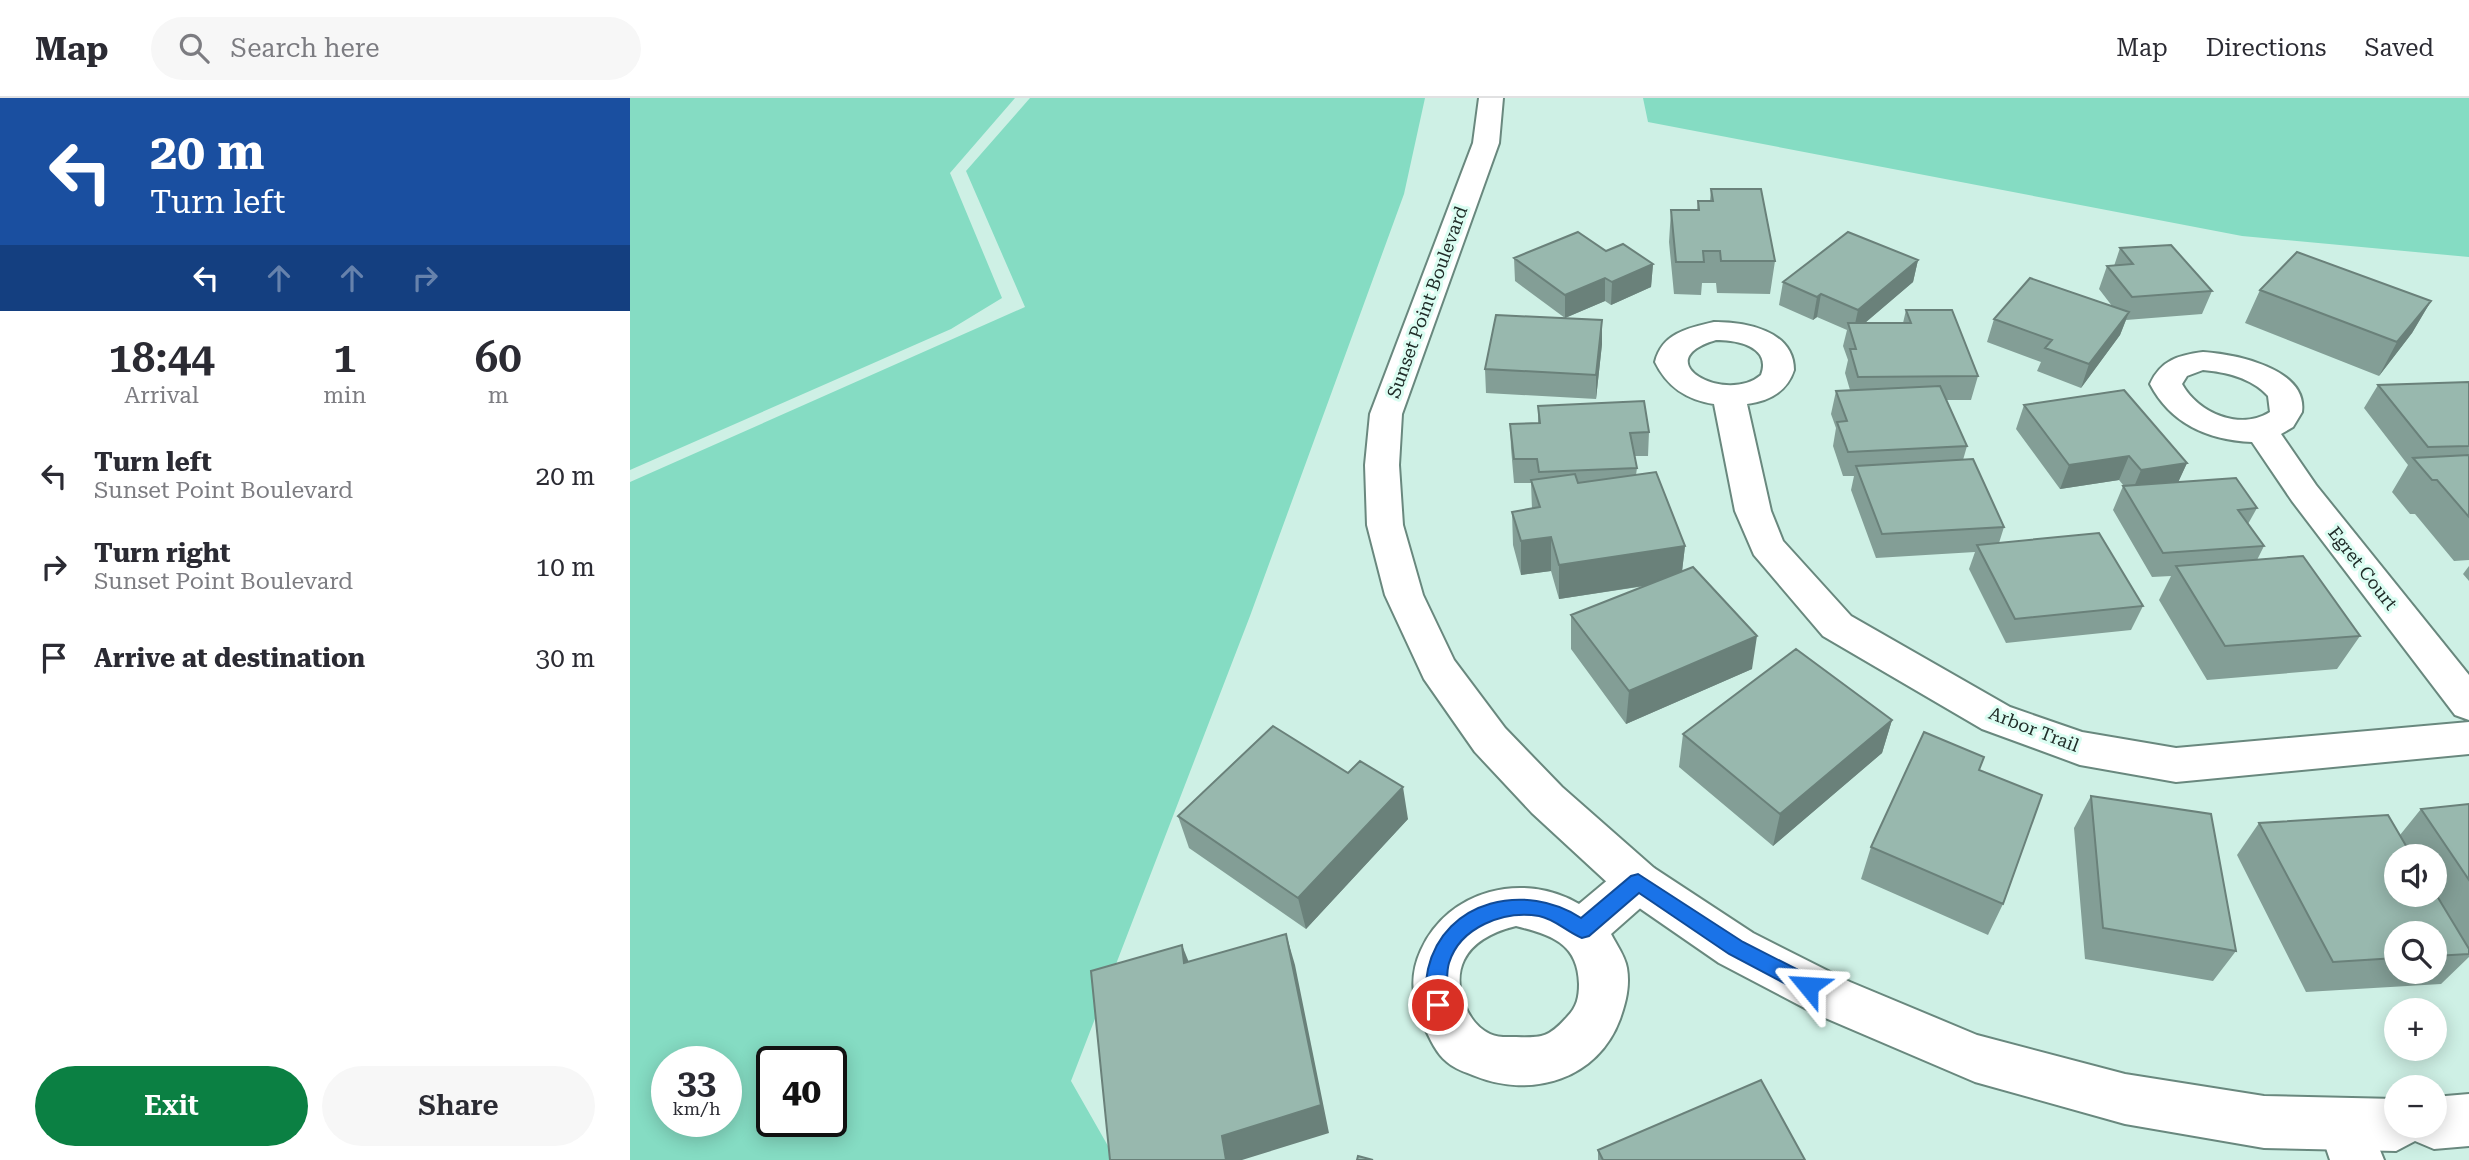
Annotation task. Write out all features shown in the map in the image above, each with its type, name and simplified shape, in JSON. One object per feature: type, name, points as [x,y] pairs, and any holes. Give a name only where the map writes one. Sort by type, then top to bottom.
[{"type":"street","name":"Sunset Point Boulevard","points":[[1491,98],[1486,143],[1386,414],[1382,465],[1385,525],[1404,595],[1446,679],[1490,740],[1547,800],[1638,882],[1736,948],[1833,998],[1975,1058],[2125,1099],[2264,1122],[2350,1142],[2384,1129]]},
{"type":"street","name":"Arbor Trail","points":[[1729,397],[1753,511],[1767,546],[1837,626],[1996,718],[2080,748],[2176,765],[2469,738]]},
{"type":"street","name":"Egret Court","points":[[2260,429],[2304,493],[2469,704]]},
{"type":"street","points":[[1582,930],[1638,882]]},
{"type":"street","points":[[2447,1122],[2469,1120]]},
{"type":"green space","points":[[630,98],[1015,98],[950,173],[1002,298],[951,329],[630,470]]},
{"type":"green space","points":[[1030,98],[1425,98],[1404,194],[1250,616],[1071,1081],[1116,1160],[630,1160],[630,482],[1025,307],[966,171]]},
{"type":"green space","points":[[1643,98],[2469,98],[2469,257],[2242,236],[1648,122]]},
{"type":"building","points":[[1711,189],[1761,189],[1775,261],[1721,261],[1720,251],[1703,251],[1704,262],[1676,262],[1671,210],[1699,210],[1698,201],[1713,201]]},
{"type":"building","points":[[1578,232],[1606,251],[1623,244],[1653,264],[1612,282],[1605,278],[1565,295],[1514,258]]},
{"type":"building","points":[[1848,232],[1918,260],[1858,310],[1821,294],[1817,297],[1783,282]]},
{"type":"building","points":[[2171,245],[2212,291],[2132,297],[2107,266],[2133,264],[2120,248]]},
{"type":"building","points":[[2297,252],[2431,301],[2397,342],[2260,290]]},
{"type":"building","points":[[2030,278],[2129,312],[2089,364],[2045,348],[2052,340],[1994,319]]},
{"type":"building","points":[[1906,310],[1952,310],[1978,376],[1858,377],[1850,349],[1856,349],[1848,323],[1911,323]]},
{"type":"building","points":[[1496,315],[1602,320],[1596,375],[1485,369]]},
{"type":"building","points":[[2469,382],[2469,446],[2428,447],[2378,385]]},
{"type":"building","points":[[1940,386],[1967,446],[1848,452],[1837,422],[1847,421],[1836,391]]},
{"type":"building","points":[[2124,390],[2187,463],[2141,470],[2129,456],[2069,465],[2024,405]]},
{"type":"building","points":[[1644,401],[1649,432],[1630,433],[1637,468],[1539,472],[1537,459],[1514,459],[1510,424],[1540,423],[1538,406]]},
{"type":"building","points":[[2469,455],[2469,517],[2437,480],[2432,480],[2413,458]]},
{"type":"building","points":[[1973,459],[2004,527],[1882,534],[1856,466]]},
{"type":"building","points":[[1656,472],[1685,546],[1559,565],[1551,537],[1521,541],[1512,512],[1540,507],[1531,480],[1575,474],[1578,483]]},
{"type":"building","points":[[2236,478],[2257,508],[2238,510],[2264,546],[2163,553],[2123,486]]},
{"type":"building","points":[[2099,533],[2143,606],[2015,619],[1977,545]]},
{"type":"building","points":[[2303,556],[2360,636],[2225,646],[2176,566]]},
{"type":"building","points":[[1693,567],[1757,636],[1629,691],[1571,615]]},
{"type":"building","points":[[1796,649],[1892,720],[1780,814],[1683,734]]},
{"type":"building","points":[[1273,726],[1348,773],[1360,761],[1403,787],[1298,898],[1178,816]]},
{"type":"building","points":[[1924,732],[1984,757],[1979,770],[2042,795],[2003,904],[1871,847]]},
{"type":"building","points":[[2091,796],[2211,814],[2236,951],[2103,928]]},
{"type":"building","points":[[2469,804],[2469,880],[2447,844],[2421,809]]},
{"type":"building","points":[[2388,815],[2405,844],[2384,844],[2384,907],[2444,907],[2469,949],[2469,954],[2447,955],[2447,921],[2384,921],[2384,959],[2333,962],[2259,823]]},
{"type":"building","points":[[1286,934],[1321,1105],[1222,1136],[1226,1160],[1110,1160],[1091,971],[1182,945],[1184,963]]},
{"type":"building","points":[[1761,1080],[1805,1160],[1603,1160],[1598,1150]]},
{"type":"building","points":[[1358,1156],[1373,1160],[1357,1160]]},
{"type":"route","points":[[1438,1005],[1436,981],[1440,959],[1452,938],[1470,922],[1492,911],[1516,906],[1539,908],[1562,916],[1582,930],[1638,882],[1736,948],[1808,986]]}]
